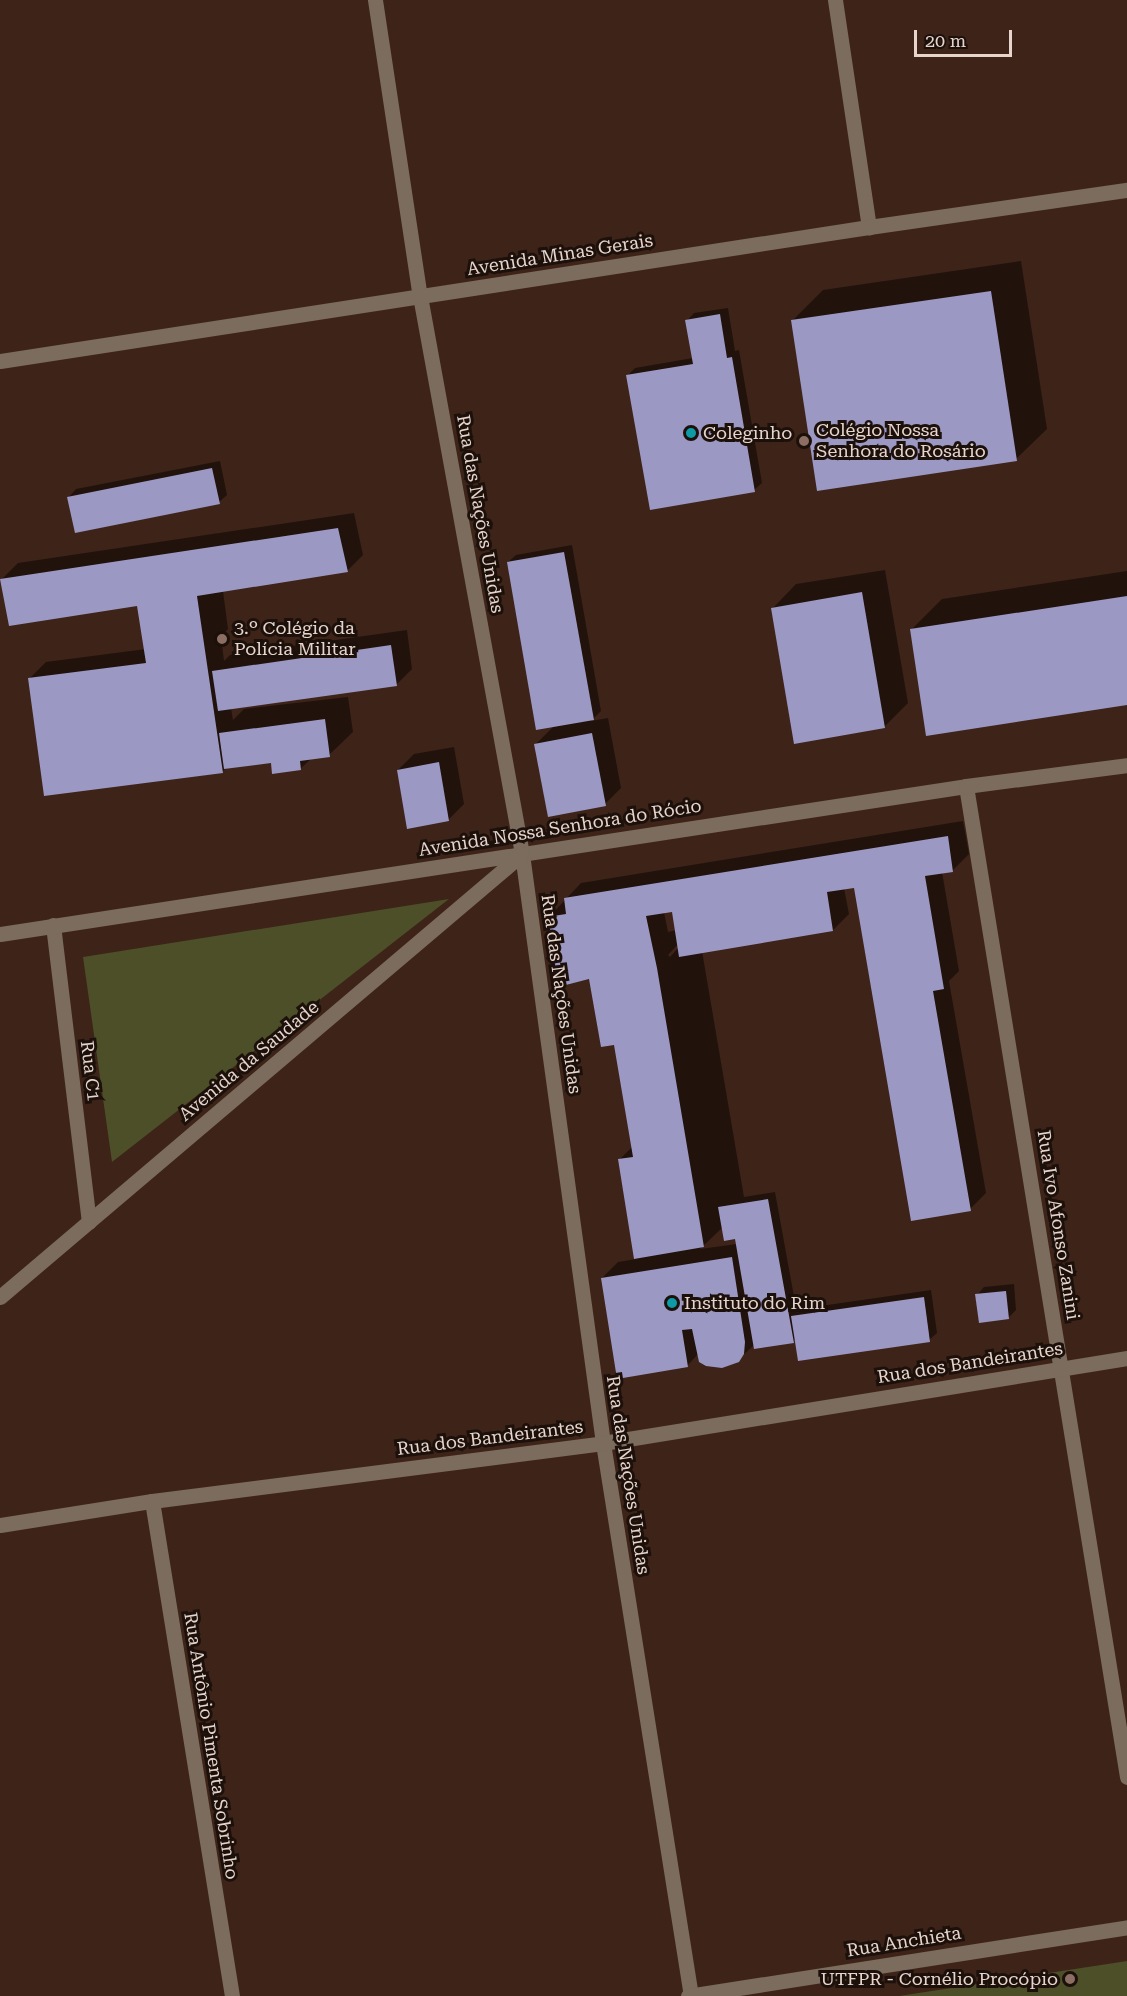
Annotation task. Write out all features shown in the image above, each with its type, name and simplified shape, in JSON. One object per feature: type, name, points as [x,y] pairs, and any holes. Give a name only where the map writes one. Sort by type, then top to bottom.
[{"type":"street","name":"Rua das Nações Unidas","points":[[375,0],[420,296],[522,854],[603,1443],[690,1996]]},
{"type":"street","points":[[835,0],[869,227]]},
{"type":"street","name":"Avenida Minas Gerais","points":[[0,361],[869,227],[1127,190]]},
{"type":"street","name":"Avenida Nossa Senhora do Rócio","points":[[0,934],[966,786],[1127,765]]},
{"type":"street","name":"Rua Ivo Afonso Zanini","points":[[966,786],[1127,1777]]},
{"type":"street","name":"Avenida da Saudade","points":[[0,1297],[522,854]]},
{"type":"street","name":"Rua C1","points":[[53,925],[89,1222]]},
{"type":"street","name":"Rua dos Bandeirantes","points":[[0,1525],[152,1501],[603,1443],[1127,1358]]},
{"type":"street","name":"Rua Antônio Pimenta Sobrinho","points":[[152,1501],[232,1996]]},
{"type":"street","name":"Rua Anchieta","points":[[690,1996],[1127,1926]]},
{"type":"green space","points":[[449,899],[112,1162],[83,957]]},
{"type":"green space","name":"UTFPR - Cornélio Procópio","points":[[1127,1961],[1127,1996],[899,1996]]},
{"type":"building","points":[[991,291],[1017,461],[817,491],[791,320]]},
{"type":"building","name":"Coleginho","points":[[720,314],[727,358],[732,357],[755,492],[650,510],[626,375],[693,364],[685,320]]},
{"type":"building","points":[[212,468],[220,504],[75,533],[67,497]]},
{"type":"building","points":[[338,528],[348,572],[197,596],[223,773],[44,796],[28,678],[146,663],[137,606],[9,626],[0,579]]},
{"type":"building","points":[[564,552],[594,720],[536,730],[507,562]]},
{"type":"building","points":[[862,592],[885,728],[794,744],[771,608]]},
{"type":"building","points":[[1127,596],[1127,705],[926,736],[910,629]]},
{"type":"building","points":[[391,645],[397,686],[218,711],[212,671]]},
{"type":"building","points":[[325,719],[330,757],[300,761],[301,770],[272,774],[271,763],[224,769],[219,733]]},
{"type":"building","points":[[592,733],[606,806],[548,817],[534,744]]},
{"type":"building","points":[[439,762],[449,821],[407,829],[397,770]]},
{"type":"building","points":[[948,836],[953,872],[925,876],[944,989],[933,991],[971,1211],[911,1221],[854,888],[827,892],[833,931],[679,957],[672,912],[646,916],[657,968],[704,1247],[634,1259],[618,1159],[633,1157],[614,1045],[601,1047],[589,979],[558,987],[547,917],[566,914],[564,898]]},
{"type":"building","points":[[768,1199],[794,1343],[754,1349],[735,1239],[724,1241],[718,1207]]},
{"type":"building","name":"Instituto do Rim","points":[[732,1257],[745,1342],[744,1354],[739,1362],[722,1368],[706,1366],[699,1362],[692,1329],[682,1330],[688,1367],[617,1379],[601,1278]]},
{"type":"building","points":[[1006,1291],[1009,1319],[979,1323],[975,1294]]},
{"type":"building","points":[[924,1297],[930,1342],[798,1361],[791,1316]]},
{"type":"place","name":"Coleginho","points":[[691,433]]},
{"type":"place","name":"Colégio Nossa Senhora do Rosário","points":[[804,441]]},
{"type":"place","name":"3.º Colégio da Polícia Militar","points":[[222,639]]},
{"type":"place","name":"Instituto do Rim","points":[[672,1303]]},
{"type":"place","name":"UTFPR - Cornélio Procópio","points":[[1070,1979]]}]
